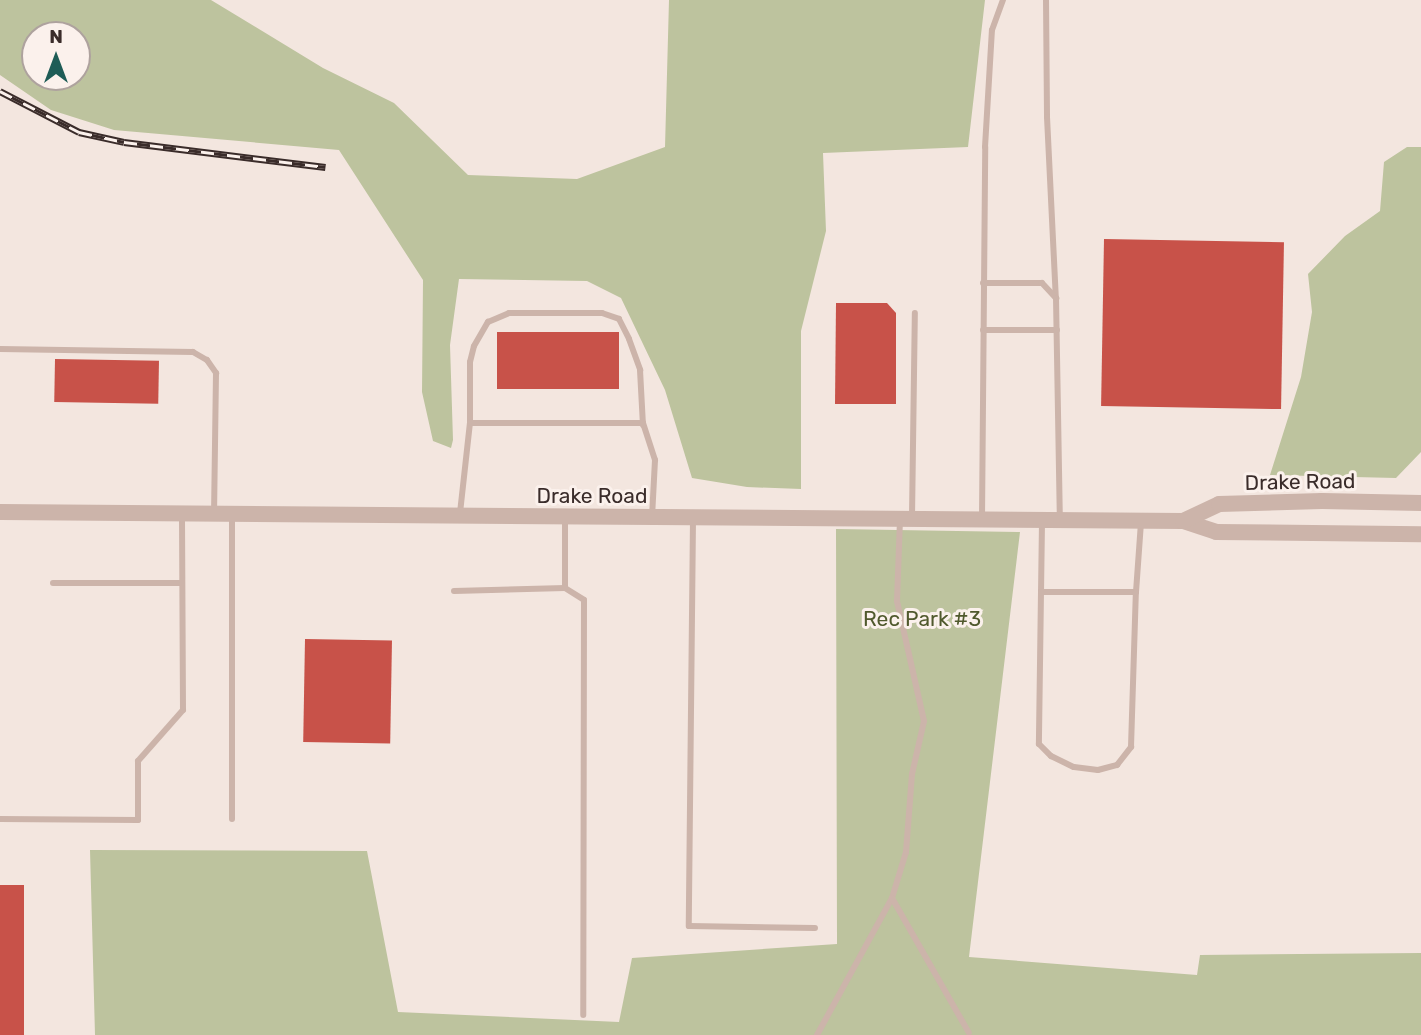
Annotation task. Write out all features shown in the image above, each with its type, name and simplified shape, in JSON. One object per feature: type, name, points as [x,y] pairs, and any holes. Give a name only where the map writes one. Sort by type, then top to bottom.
[{"type":"street","name":"Drake Road","points":[[1183,521],[1219,504],[1322,501],[1421,503]]},
{"type":"street","name":"Drake Road","points":[[0,512],[1183,521],[1216,532],[1421,534]]},
{"type":"lane","points":[[982,520],[985,147],[992,30],[1003,0]]},
{"type":"lane","points":[[1046,0],[1047,117],[1056,298],[1060,520]]},
{"type":"lane","points":[[983,283],[1042,283],[1056,298]]},
{"type":"lane","points":[[460,515],[470,423],[470,362],[474,346],[488,322],[509,313],[602,313],[620,319],[640,370],[643,425],[655,460],[652,517]]},
{"type":"lane","points":[[817,1035],[892,898],[905,852],[912,774],[924,721],[897,601],[906,519],[915,313]]},
{"type":"lane","points":[[983,331],[1057,330]]},
{"type":"lane","points":[[0,349],[192,352],[207,360],[216,373],[214,513]]},
{"type":"lane","points":[[470,423],[643,425]]},
{"type":"lane","points":[[0,819],[138,820],[138,761],[183,710],[182,513]]},
{"type":"lane","points":[[232,513],[232,819]]},
{"type":"lane","points":[[565,516],[565,588]]},
{"type":"lane","points":[[694,517],[690,926],[815,928]]},
{"type":"lane","points":[[1042,520],[1039,744],[1051,756],[1074,766],[1098,769],[1116,765],[1131,747],[1141,521]]},
{"type":"lane","points":[[53,583],[182,583]]},
{"type":"lane","points":[[454,591],[565,588],[584,600],[583,1015]]},
{"type":"lane","points":[[1041,592],[1136,592]]},
{"type":"lane","points":[[892,898],[969,1032]]},
{"type":"green space","points":[[0,0],[211,0],[323,68],[394,103],[468,175],[577,179],[665,147],[669,0],[985,0],[968,147],[823,153],[826,231],[801,331],[801,489],[747,487],[692,478],[665,390],[621,298],[587,281],[459,279],[450,345],[453,440],[451,448],[433,441],[422,392],[423,280],[339,150],[114,130],[51,110],[23,91],[91,91],[91,21],[21,21],[21,89],[0,75]]},
{"type":"green space","points":[[1407,147],[1421,147],[1421,452],[1396,478],[1270,475],[1301,377],[1312,312],[1308,274],[1345,236],[1380,211],[1384,162]]},
{"type":"green space","name":"Rec Park #3","points":[[836,529],[1020,532],[969,957],[1197,975],[1200,955],[1421,953],[1421,1035],[95,1035],[90,850],[367,851],[398,1012],[619,1022],[632,958],[837,944]]},
{"type":"building","points":[[1104,239],[1284,242],[1281,409],[1101,406]]},
{"type":"building","points":[[836,303],[887,303],[896,313],[896,404],[835,404]]},
{"type":"building","points":[[497,332],[619,332],[619,389],[497,389]]},
{"type":"building","points":[[55,359],[159,361],[158,404],[54,402]]},
{"type":"building","points":[[305,639],[392,641],[390,744],[303,742]]},
{"type":"building","points":[[0,885],[24,885],[24,1035],[0,1035]]},
{"type":"railway","points":[[0,91],[79,132],[124,142],[325,167]]}]
